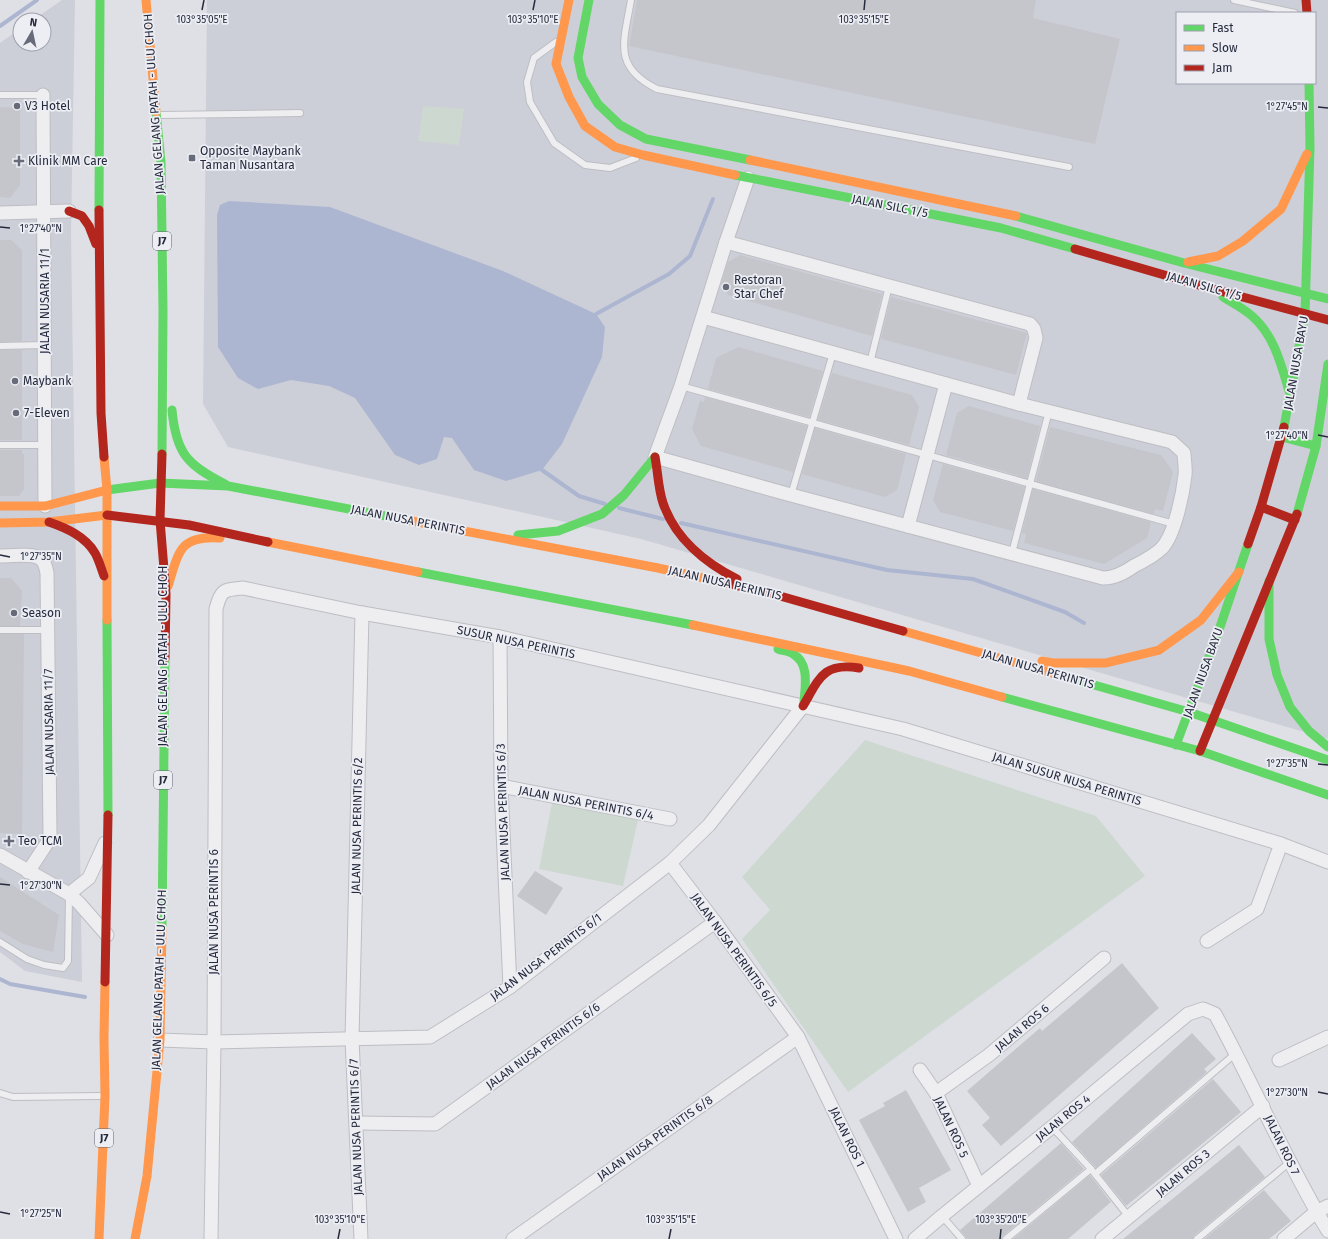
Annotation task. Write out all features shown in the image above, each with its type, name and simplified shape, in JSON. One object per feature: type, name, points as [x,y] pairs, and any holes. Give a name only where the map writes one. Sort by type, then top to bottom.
[{"type":"main road","name":"J7","points":[[99,1239],[105,1096],[104,1038],[108,835],[107,490],[101,414],[98,161],[100,0]]},
{"type":"main road","name":"JALAN GELANG PATAH - ULU CHOH","points":[[135,1239],[147,1176],[160,1040],[166,594],[160,520],[163,311],[161,162],[146,0]]},
{"type":"main road","name":"JALAN SILC 1/5","points":[[569,0],[556,64],[569,96],[585,126],[615,147],[643,155],[748,178],[1002,228],[1209,288],[1328,320]]},
{"type":"main road","name":"JALAN SILC 1/5","points":[[589,0],[578,58],[582,77],[598,104],[620,125],[646,139],[1006,213],[1184,263],[1328,299]]},
{"type":"main road","points":[[1306,0],[1307,12]]},
{"type":"main road","name":"JALAN NUSA BAYU","points":[[1176,745],[1219,630],[1262,507],[1282,437],[1305,314],[1310,148],[1309,84]]},
{"type":"main road","points":[[1184,263],[1218,256],[1243,241],[1281,209],[1310,148]]},
{"type":"main road","points":[[69,211],[87,203],[93,191],[98,161]]},
{"type":"main road","points":[[69,211],[82,216],[89,226],[96,241],[100,269]]},
{"type":"main road","points":[[1209,288],[1252,316],[1271,337],[1290,396]]},
{"type":"main road","points":[[163,311],[174,430],[182,453],[196,468],[228,486]]},
{"type":"main road","name":"JALAN NUSA BAYU","points":[[1200,751],[1295,520],[1316,446],[1328,364]]},
{"type":"main road","points":[[1282,437],[1316,446]]},
{"type":"main road","points":[[498,537],[558,531],[602,514],[624,495],[655,456]]},
{"type":"main road","points":[[655,456],[663,502],[674,525],[689,545],[722,572],[766,592]]},
{"type":"main road","name":"JALAN NUSA PERINTIS","points":[[0,506],[45,506],[107,490],[160,483],[228,486],[498,537],[658,568],[766,592],[1189,712],[1328,760]]},
{"type":"main road","points":[[1262,507],[1295,520]]},
{"type":"main road","points":[[0,523],[49,522],[107,515],[160,520],[735,633],[909,671],[1200,751],[1328,795]]},
{"type":"main road","points":[[49,522],[70,529],[83,539],[94,551],[108,587]]},
{"type":"main road","points":[[166,594],[175,565],[184,545],[193,540],[205,536],[266,542]]},
{"type":"main road","points":[[959,646],[1052,663],[1105,663],[1159,650],[1201,620],[1239,572]]},
{"type":"main road","points":[[1269,581],[1269,639],[1277,675],[1290,707],[1309,731],[1328,747]]},
{"type":"main road","points":[[735,633],[796,656],[805,669],[806,680],[803,706]]},
{"type":"main road","points":[[803,706],[817,681],[826,671],[838,666],[909,671]]},
{"type":"street","name":"JALAN NUSARIA 11/1","points":[[43,95],[45,506]]},
{"type":"street","points":[[703,317],[1019,404],[1172,442],[1184,453],[1186,473],[1178,510],[1169,539],[1155,554],[1121,574],[1111,578],[1103,578],[791,495],[655,456],[681,386],[726,242],[748,178]]},
{"type":"street","points":[[0,213],[69,211]]},
{"type":"street","points":[[726,242],[1030,324],[1034,329],[1036,338],[1019,404]]},
{"type":"street","points":[[908,526],[946,384]]},
{"type":"street","name":"JALAN NUSARIA 11/7","points":[[0,556],[35,556],[42,559],[47,573],[50,834],[49,840],[28,872]]},
{"type":"street","name":"SUSUR NUSA PERINTIS","points":[[228,589],[243,588],[362,613],[500,637],[803,706]]},
{"type":"street","name":"JALAN NUSA PERINTIS 6","points":[[212,1239],[216,609],[219,596],[228,589]]},
{"type":"street","name":"JALAN NUSA PERINTIS 6/2","points":[[352,1039],[362,613]]},
{"type":"street","name":"JALAN NUSA PERINTIS 6/3","points":[[500,637],[501,786],[510,987]]},
{"type":"street","name":"JALAN NUSA PERINTIS 6/1","points":[[160,1040],[214,1042],[430,1037],[510,987],[670,863],[709,825],[803,706]]},
{"type":"street","name":"JALAN SUSUR NUSA PERINTIS","points":[[803,706],[903,729],[1280,844],[1328,862]]},
{"type":"street","name":"JALAN NUSA PERINTIS 6/4","points":[[501,786],[670,819]]},
{"type":"street","points":[[69,894],[88,878],[108,835]]},
{"type":"street","points":[[1207,941],[1257,910],[1280,844]]},
{"type":"street","points":[[0,855],[69,894],[80,903],[107,935]]},
{"type":"street","name":"JALAN NUSA PERINTIS 6/5","points":[[670,863],[798,1036]]},
{"type":"street","name":"JALAN NUSA PERINTIS 6/6","points":[[357,1123],[435,1124],[715,922]]},
{"type":"street","name":"JALAN ROS 6","points":[[936,1094],[989,1055],[1104,958]]},
{"type":"street","name":"JALAN ROS 4","points":[[915,1239],[1052,1128],[1188,1014],[1203,1010],[1215,1014]]},
{"type":"street","name":"JALAN ROS 7","points":[[1215,1014],[1263,1106],[1290,1162],[1322,1209],[1328,1232]]},
{"type":"street","name":"JALAN NUSA PERINTIS 6/8","points":[[513,1239],[798,1036]]},
{"type":"street","name":"JALAN ROS 1","points":[[798,1036],[896,1239]]},
{"type":"street","points":[[1279,1060],[1328,1037]]},
{"type":"street","name":"JALAN NUSA PERINTIS 6/7","points":[[352,1039],[357,1123],[361,1239]]},
{"type":"street","name":"JALAN ROS 5","points":[[920,1070],[936,1094],[979,1186]]},
{"type":"street","name":"JALAN ROS 3","points":[[1102,1239],[1263,1106]]},
{"type":"street","points":[[1284,1239],[1322,1209]]},
{"type":"lane","points":[[631,0],[624,41],[625,57],[632,72],[644,83],[657,89],[1069,167]]},
{"type":"lane","points":[[1234,0],[1290,12]]},
{"type":"lane","points":[[561,37],[534,58],[527,82],[530,102],[554,143],[585,165],[610,168],[643,155]]},
{"type":"lane","points":[[0,95],[43,95]]},
{"type":"lane","points":[[156,115],[300,113]]},
{"type":"lane","points":[[870,363],[889,286]]},
{"type":"lane","points":[[0,346],[45,345]]},
{"type":"lane","points":[[791,495],[833,353]]},
{"type":"lane","points":[[681,386],[1174,524]]},
{"type":"lane","points":[[1012,553],[1049,411]]},
{"type":"lane","points":[[0,445],[45,445]]},
{"type":"lane","points":[[0,630],[48,630]]},
{"type":"lane","points":[[0,942],[27,959],[44,965],[63,968],[68,961],[69,894]]},
{"type":"lane","points":[[1006,1239],[1093,1171],[1236,1053]]},
{"type":"lane","points":[[0,1093],[13,1097],[105,1096]]},
{"type":"lane","points":[[1052,1128],[1093,1171],[1129,1217]]},
{"type":"lane","points":[[1198,1239],[1290,1162]]},
{"type":"lane","points":[[942,1216],[962,1239]]},
{"type":"shaded area","points":[[62,0],[75,0],[71,233],[82,982],[25,971],[0,952],[0,43],[12,35],[12,52],[52,52],[52,12],[45,12]]},
{"type":"shaded area","points":[[207,0],[1328,0],[1328,739],[641,539],[228,447],[203,404]]},
{"type":"shaded area","points":[[423,106],[464,109],[459,145],[418,141]]},
{"type":"shaded area","points":[[865,740],[1096,816],[1145,876],[848,1092],[742,939],[770,910],[742,877]]},
{"type":"shaded area","points":[[552,803],[638,820],[623,886],[539,869]]},
{"type":"water","points":[[229,201],[330,207],[503,271],[596,314],[605,327],[602,357],[562,444],[542,470],[506,481],[474,470],[452,438],[444,437],[437,459],[419,465],[395,455],[355,398],[329,386],[291,380],[258,389],[238,378],[218,347],[217,215],[220,205]]},
{"type":"building","points":[[637,0],[1036,0],[1033,18],[1120,39],[1095,144],[629,46]]},
{"type":"building","points":[[0,107],[20,108],[20,185],[10,198],[0,197]]},
{"type":"building","points":[[0,240],[11,240],[22,250],[22,341],[0,342]]},
{"type":"building","points":[[740,255],[882,294],[872,336],[728,295],[721,285],[728,262]]},
{"type":"building","points":[[891,297],[1027,333],[1016,375],[882,339]]},
{"type":"building","points":[[738,347],[823,371],[809,417],[708,389],[716,358]]},
{"type":"building","points":[[0,350],[22,350],[22,440],[0,440]]},
{"type":"building","points":[[832,373],[912,395],[919,407],[909,445],[818,420]]},
{"type":"building","points":[[705,397],[807,426],[793,472],[701,446],[692,429],[700,401],[704,402]]},
{"type":"building","points":[[969,406],[1040,426],[1027,478],[946,455],[957,413]]},
{"type":"building","points":[[1050,427],[1161,455],[1173,472],[1163,511],[1155,509],[1154,514],[1036,481]]},
{"type":"building","points":[[815,428],[906,454],[897,490],[885,497],[802,474]]},
{"type":"building","points":[[0,450],[22,450],[22,454],[24,454],[24,489],[19,496],[0,496]]},
{"type":"building","points":[[943,464],[1025,487],[1013,531],[940,512],[933,500]]},
{"type":"building","points":[[1033,489],[1151,522],[1147,538],[1104,564],[1024,543],[1026,534],[1022,533]]},
{"type":"building","points":[[0,578],[11,578],[22,591],[20,626],[0,626]]},
{"type":"building","points":[[0,634],[24,634],[22,834],[0,833]]},
{"type":"building","points":[[535,871],[563,888],[546,915],[517,896]]},
{"type":"building","points":[[0,877],[59,915],[53,952],[23,944],[0,931]]},
{"type":"building","points":[[1122,963],[1159,1008],[1001,1146],[982,1125],[990,1118],[967,1091],[1040,1028],[1042,1031]]},
{"type":"building","points":[[1192,1033],[1216,1059],[1204,1069],[1207,1072],[1096,1168],[1072,1142]]},
{"type":"building","points":[[1213,1079],[1241,1112],[1126,1206],[1101,1175]]},
{"type":"building","points":[[906,1090],[951,1170],[919,1188],[926,1202],[908,1212],[859,1120],[885,1106],[883,1103]]},
{"type":"building","points":[[1061,1143],[1084,1169],[1003,1236],[1002,1239],[967,1239],[960,1230]]},
{"type":"building","points":[[1239,1145],[1265,1177],[1194,1236],[1193,1239],[1123,1239]]},
{"type":"building","points":[[1090,1175],[1111,1202],[1068,1239],[1013,1239]]},
{"type":"building","points":[[1264,1190],[1291,1221],[1269,1239],[1204,1239]]},
{"type":"waterway","points":[[0,26],[37,0]]},
{"type":"waterway","points":[[596,314],[669,274],[690,256],[713,199]]},
{"type":"waterway","points":[[542,470],[579,496],[605,504]]},
{"type":"waterway","points":[[619,508],[663,519]]},
{"type":"waterway","points":[[681,523],[887,570],[973,579],[1065,612],[1084,623]]},
{"type":"waterway","points":[[0,979],[10,984],[85,997]]},
{"type":"traffic: fast","points":[[99,210],[100,0]]},
{"type":"traffic: fast","points":[[589,0],[578,58],[582,77],[598,104],[620,125],[646,139],[750,160]]},
{"type":"traffic: fast","points":[[1284,427],[1305,314],[1310,147],[1309,84]]},
{"type":"traffic: fast","points":[[156,112],[161,162],[163,311],[162,454]]},
{"type":"traffic: fast","points":[[735,175],[1001,228],[1075,249]]},
{"type":"traffic: fast","points":[[1016,216],[1184,263],[1328,299]]},
{"type":"traffic: fast","points":[[1223,297],[1249,313],[1266,332],[1276,350],[1289,391]]},
{"type":"traffic: fast","points":[[1297,514],[1316,446],[1328,364]]},
{"type":"traffic: fast","points":[[172,410],[177,437],[186,456],[201,470],[225,484]]},
{"type":"traffic: fast","points":[[1282,437],[1316,446]]},
{"type":"traffic: fast","points":[[518,535],[558,531],[602,514],[624,495],[655,457]]},
{"type":"traffic: fast","points":[[107,490],[160,483],[228,486],[412,521]]},
{"type":"traffic: fast","points":[[1176,745],[1219,630],[1248,544]]},
{"type":"traffic: fast","points":[[418,572],[693,625]]},
{"type":"traffic: fast","points":[[1269,581],[1269,639],[1277,675],[1290,707],[1309,731],[1328,747]]},
{"type":"traffic: fast","points":[[107,620],[108,815]]},
{"type":"traffic: fast","points":[[778,649],[791,653],[802,663],[805,676],[804,702]]},
{"type":"traffic: fast","points":[[162,928],[165,658]]},
{"type":"traffic: fast","points":[[1052,673],[1189,712],[1328,760]]},
{"type":"traffic: fast","points":[[1002,697],[1200,751],[1328,795]]},
{"type":"traffic: slow","points":[[146,0],[156,112]]},
{"type":"traffic: slow","points":[[569,0],[556,64],[569,97],[585,126],[615,147],[643,155],[735,175]]},
{"type":"traffic: slow","points":[[1188,262],[1218,256],[1243,241],[1281,209],[1307,154]]},
{"type":"traffic: slow","points":[[750,160],[1016,216]]},
{"type":"traffic: slow","points":[[104,457],[107,490],[107,620]]},
{"type":"traffic: slow","points":[[0,506],[45,506],[107,490]]},
{"type":"traffic: slow","points":[[0,523],[49,522],[107,515]]},
{"type":"traffic: slow","points":[[412,521],[708,579]]},
{"type":"traffic: slow","points":[[168,586],[178,555],[188,543],[196,539],[220,538]]},
{"type":"traffic: slow","points":[[268,542],[418,572]]},
{"type":"traffic: slow","points":[[1042,661],[1053,663],[1105,663],[1159,650],[1201,620],[1239,572]]},
{"type":"traffic: slow","points":[[693,625],[909,671],[1002,697]]},
{"type":"traffic: slow","points":[[903,631],[1052,673]]},
{"type":"traffic: slow","points":[[135,1239],[147,1176],[160,1040],[162,928]]},
{"type":"traffic: slow","points":[[99,1239],[105,1096],[105,982]]},
{"type":"traffic: jam","points":[[1306,0],[1307,12]]},
{"type":"traffic: jam","points":[[99,210],[101,413],[104,457]]},
{"type":"traffic: jam","points":[[69,211],[82,216],[89,226],[96,244]]},
{"type":"traffic: jam","points":[[1075,249],[1209,288],[1328,320]]},
{"type":"traffic: jam","points":[[1248,544],[1261,507],[1284,427]]},
{"type":"traffic: jam","points":[[162,454],[160,520],[166,594],[165,658]]},
{"type":"traffic: jam","points":[[655,457],[661,497],[668,516],[675,527],[692,548],[725,573],[737,579]]},
{"type":"traffic: jam","points":[[1261,507],[1295,520]]},
{"type":"traffic: jam","points":[[1200,751],[1297,514]]},
{"type":"traffic: jam","points":[[107,515],[189,525],[268,542]]},
{"type":"traffic: jam","points":[[49,522],[81,537],[91,547],[99,561],[104,576]]},
{"type":"traffic: jam","points":[[708,579],[766,592],[903,631]]},
{"type":"traffic: jam","points":[[803,706],[818,681],[830,670],[847,667],[859,668]]},
{"type":"traffic: jam","points":[[105,982],[108,815]]},
{"type":"place","name":"V3 Hotel","points":[[17,106]]},
{"type":"place","name":"Opposite Maybank Taman Nusantara","points":[[192,158]]},
{"type":"place","name":"Klinik MM Care","points":[[19,161]]},
{"type":"place","name":"Restoran Star Chef","points":[[726,287]]},
{"type":"place","name":"Maybank","points":[[15,381]]},
{"type":"place","name":"7-Eleven","points":[[16,413]]},
{"type":"place","name":"Season","points":[[14,613]]},
{"type":"place","name":"Teo TCM","points":[[9,841]]}]
